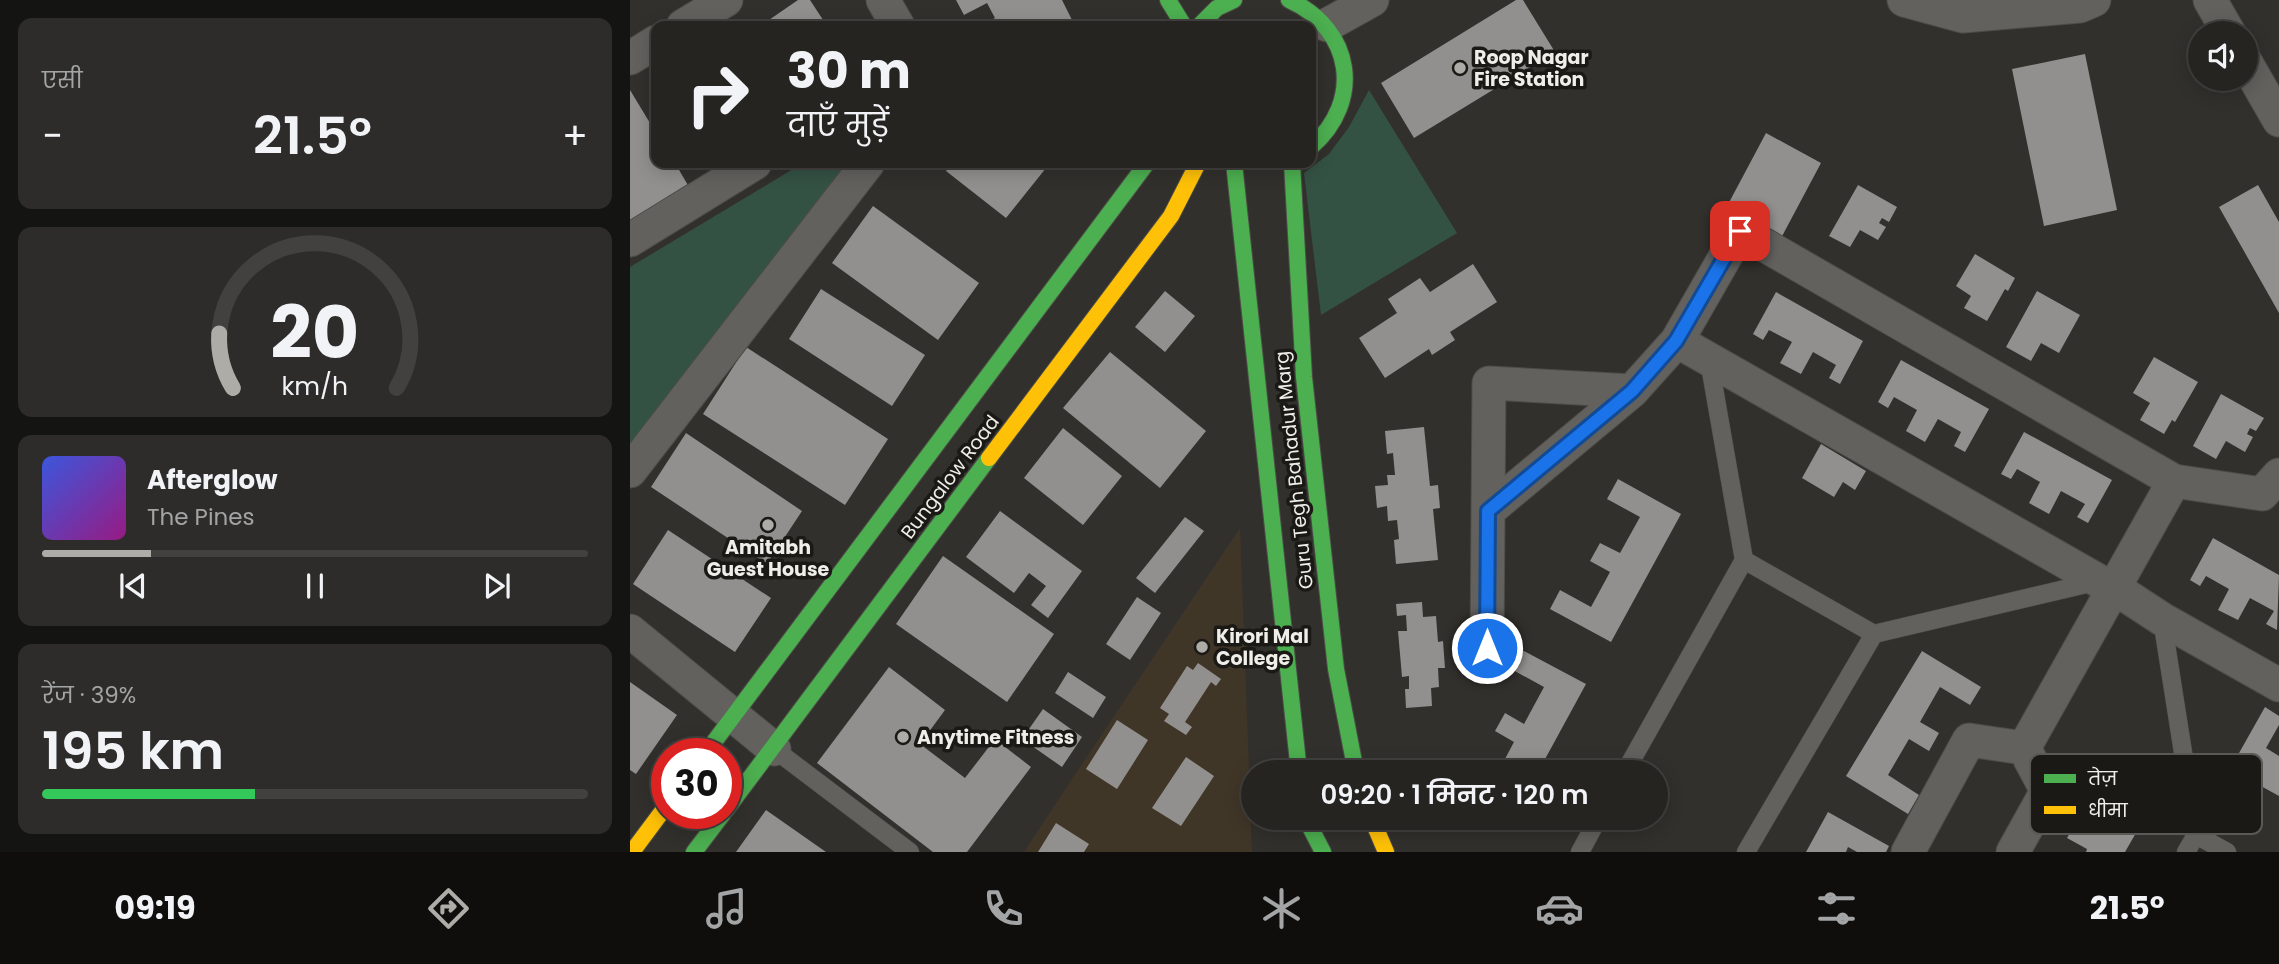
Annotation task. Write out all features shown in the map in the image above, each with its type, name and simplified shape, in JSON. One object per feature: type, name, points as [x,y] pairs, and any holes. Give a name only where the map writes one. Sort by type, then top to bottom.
[{"type":"street","points":[[690,21],[726,0]]},
{"type":"street","points":[[883,0],[895,21]]},
{"type":"street","points":[[1168,0],[1181,21]]},
{"type":"street","points":[[1202,21],[1214,4],[1234,0]]},
{"type":"street","points":[[1289,0],[1307,8],[1327,26],[1340,49],[1345,74],[1343,100],[1332,125],[1316,142]]},
{"type":"street","points":[[1327,26],[1372,0]]},
{"type":"street","points":[[1904,0],[1963,16],[2080,6],[2094,0]]},
{"type":"street","points":[[2210,0],[2222,21]]},
{"type":"street","points":[[630,58],[651,45]]},
{"type":"street","points":[[2258,84],[2279,120]]},
{"type":"street","points":[[630,240],[747,168]]},
{"type":"street","points":[[630,471],[865,168]]},
{"type":"street","points":[[717,738],[1142,168]]},
{"type":"street","name":"Bungalow Road","points":[[742,790],[1171,216],[1195,168]]},
{"type":"street","name":"Guru Tegh Bahadur Marg","points":[[1235,168],[1298,760]]},
{"type":"street","name":"Guru Tegh Bahadur Marg","points":[[1292,168],[1304,377],[1336,669],[1354,760]]},
{"type":"street","points":[[1488,511],[1632,391],[1676,341],[1740,231],[2174,481],[2262,494],[2279,475]]},
{"type":"street","points":[[1676,341],[2279,685]]},
{"type":"street","points":[[1487,648],[1489,383],[1632,391]]},
{"type":"street","points":[[2024,748],[2106,584],[2174,481]]},
{"type":"street","points":[[630,631],[774,748]]},
{"type":"street","points":[[1908,852],[1969,740],[2024,748]]},
{"type":"street","points":[[2024,748],[2030,759]]},
{"type":"street","points":[[2013,852],[2030,822]]},
{"type":"street","points":[[632,852],[651,826]]},
{"type":"street","name":"Bungalow Road","points":[[694,852],[712,829]]},
{"type":"street","points":[[1312,830],[1323,852]]},
{"type":"street","points":[[1377,830],[1387,852]]},
{"type":"lane","points":[[1632,760],[1744,561],[1709,360]]},
{"type":"lane","points":[[1744,561],[1874,634],[2106,584]]},
{"type":"lane","points":[[2162,619],[2183,754]]},
{"type":"lane","points":[[1746,852],[1874,634]]},
{"type":"lane","points":[[774,748],[910,852]]},
{"type":"lane","points":[[1580,852],[1592,830]]},
{"type":"lane","points":[[2186,852],[2196,835],[2227,852]]},
{"type":"shaded area","name":"Kirori Mal College","points":[[1240,528],[1249,760],[1241,760],[1241,830],[1251,830],[1252,852],[1024,852]]},
{"type":"green space","points":[[1369,90],[1457,233],[1321,315],[1304,173],[1316,168],[1316,164],[1329,154],[1349,127]]},
{"type":"green space","points":[[795,168],[850,168],[630,483],[630,267]]},
{"type":"building","points":[[798,0],[810,0],[824,21],[767,21]]},
{"type":"building","points":[[956,0],[1062,0],[1072,21],[989,21],[995,18],[987,3],[964,15]]},
{"type":"building","points":[[1516,0],[1523,0],[1555,52],[1414,138],[1381,83]]},
{"type":"building","points":[[2085,54],[2117,210],[2044,226],[2012,69]]},
{"type":"building","points":[[630,90],[651,125],[651,168],[678,168],[689,187],[630,223]]},
{"type":"building","points":[[1766,133],[1821,163],[1780,240],[1725,210]]},
{"type":"building","points":[[949,168],[1046,168],[1006,218],[946,171]]},
{"type":"building","points":[[1858,185],[1897,207],[1889,222],[1882,218],[1879,223],[1886,227],[1878,240],[1860,230],[1850,247],[1829,236]]},
{"type":"building","points":[[2258,185],[2279,222],[2279,313],[2219,207]]},
{"type":"building","points":[[873,206],[979,283],[938,340],[832,263]]},
{"type":"building","points":[[1975,254],[2015,278],[2008,291],[2005,289],[1987,321],[1964,308],[1971,296],[1956,286]]},
{"type":"building","points":[[1473,264],[1497,302],[1450,332],[1455,340],[1432,355],[1429,349],[1385,378],[1359,338],[1397,313],[1388,299],[1420,278],[1430,292]]},
{"type":"building","points":[[821,289],[925,355],[892,406],[789,339]]},
{"type":"building","points":[[1165,291],[1195,316],[1165,352],[1135,327]]},
{"type":"building","points":[[2037,291],[2080,315],[2059,353],[2041,343],[2031,361],[2006,347]]},
{"type":"building","points":[[1776,292],[1863,341],[1840,384],[1829,378],[1836,365],[1813,352],[1801,374],[1780,363],[1792,342],[1769,330],[1763,340],[1753,334]]},
{"type":"building","points":[[746,347],[888,439],[845,505],[703,414]]},
{"type":"building","points":[[1110,352],[1206,431],[1160,488],[1063,408]]},
{"type":"building","points":[[2154,357],[2198,382],[2175,422],[2172,420],[2164,434],[2140,420],[2150,403],[2133,393]]},
{"type":"building","points":[[1901,360],[1989,409],[1965,452],[1954,446],[1961,432],[1938,419],[1925,442],[1906,431],[1917,410],[1894,397],[1888,408],[1878,402]]},
{"type":"building","points":[[2221,394],[2264,418],[2256,431],[2250,428],[2247,434],[2253,437],[2245,452],[2226,441],[2216,459],[2193,446]]},
{"type":"building","points":[[1424,427],[1430,486],[1438,485],[1440,508],[1433,509],[1438,560],[1396,564],[1394,540],[1399,539],[1397,520],[1388,521],[1387,506],[1377,508],[1375,486],[1388,485],[1387,475],[1395,475],[1393,453],[1387,454],[1385,431]]},
{"type":"building","points":[[1063,428],[1122,476],[1083,525],[1024,478]]},
{"type":"building","points":[[2024,432],[2112,480],[2088,523],[2077,517],[2085,504],[2061,491],[2049,514],[2029,503],[2040,482],[2017,469],[2011,479],[2001,474]]},
{"type":"building","points":[[686,433],[802,511],[767,564],[651,487]]},
{"type":"building","points":[[1821,444],[1866,471],[1855,490],[1843,482],[1834,497],[1802,478]]},
{"type":"building","points":[[1618,479],[1681,514],[1611,642],[1550,609],[1560,590],[1591,607],[1610,572],[1590,561],[1600,543],[1620,553],[1640,517],[1607,499]]},
{"type":"building","points":[[1000,511],[1082,571],[1048,618],[1031,605],[1046,586],[1029,573],[1014,593],[966,557]]},
{"type":"building","points":[[1185,517],[1204,531],[1155,593],[1136,578]]},
{"type":"building","points":[[668,530],[771,598],[735,652],[633,584]]},
{"type":"building","points":[[2213,538],[2279,575],[2277,630],[2266,624],[2274,611],[2250,598],[2238,620],[2218,610],[2229,589],[2206,576],[2200,586],[2190,580]]},
{"type":"building","points":[[943,556],[1054,634],[1007,702],[896,624]]},
{"type":"building","points":[[1137,597],[1161,613],[1130,660],[1106,644]]},
{"type":"building","points":[[1422,602],[1423,617],[1436,616],[1438,642],[1443,641],[1445,668],[1438,668],[1439,687],[1431,688],[1432,706],[1406,708],[1405,689],[1409,689],[1409,676],[1402,677],[1398,631],[1407,631],[1406,615],[1397,616],[1396,604]]},
{"type":"building","points":[[1522,650],[1586,684],[1545,760],[1504,760],[1514,742],[1495,731],[1505,713],[1524,724],[1544,687],[1511,669]]},
{"type":"building","points":[[1922,651],[1981,687],[1970,705],[1940,687],[1920,722],[1939,733],[1929,751],[1909,739],[1888,775],[1919,795],[1908,814],[1846,776]]},
{"type":"building","points":[[1198,663],[1221,679],[1216,686],[1211,682],[1185,722],[1192,727],[1186,735],[1164,721],[1169,714],[1160,708],[1187,666],[1193,670]]},
{"type":"building","points":[[889,667],[945,710],[920,744],[965,778],[995,739],[1031,767],[967,852],[933,852],[817,763]]},
{"type":"building","points":[[1068,672],[1106,697],[1093,718],[1055,693]]},
{"type":"building","points":[[630,682],[677,715],[661,738],[651,738],[651,752],[636,774],[630,770]]},
{"type":"building","points":[[2265,707],[2279,716],[2279,725],[2266,748],[2279,756],[2279,796],[2262,787],[2262,754],[2238,754]]},
{"type":"building","points":[[1043,709],[1082,737],[1062,767],[1022,739]]},
{"type":"building","points":[[1117,720],[1148,740],[1117,789],[1086,769]]},
{"type":"building","points":[[1186,757],[1214,776],[1181,826],[1152,808]]},
{"type":"building","points":[[766,810],[826,852],[736,852]]},
{"type":"building","points":[[1828,812],[1889,846],[1886,852],[1857,852],[1848,847],[1846,852],[1806,852]]},
{"type":"building","points":[[1056,823],[1089,844],[1084,852],[1038,852]]},
{"type":"building","points":[[2069,834],[2135,834],[2125,852],[2086,852],[2087,849],[2067,838]]},
{"type":"traffic: fast","points":[[1168,0],[1181,21]]},
{"type":"traffic: fast","points":[[1204,21],[1217,8],[1234,0]]},
{"type":"traffic: fast","points":[[1289,0],[1310,13],[1327,29],[1338,47],[1344,67],[1344,88],[1339,109],[1328,129],[1316,142]]},
{"type":"traffic: fast","points":[[717,738],[1143,168]]},
{"type":"traffic: fast","points":[[1235,168],[1298,760]]},
{"type":"traffic: fast","points":[[1292,168],[1304,377],[1336,669],[1354,760]]},
{"type":"traffic: fast","points":[[742,789],[989,458]]},
{"type":"traffic: fast","points":[[694,852],[712,829]]},
{"type":"traffic: fast","points":[[1312,830],[1323,852]]},
{"type":"traffic: slow","points":[[989,458],[1171,216],[1195,168]]},
{"type":"traffic: slow","points":[[632,852],[651,826]]},
{"type":"traffic: slow","points":[[1377,830],[1386,852]]},
{"type":"place","name":"Roop Nagar Fire Station","points":[[1460,68]]},
{"type":"place","name":"Amitabh Guest House","points":[[768,525]]},
{"type":"place","name":"Kirori Mal College","points":[[1202,647]]},
{"type":"place","name":"Anytime Fitness","points":[[903,737]]},
{"type":"route","points":[[1487,648],[1488,511],[1632,391],[1676,341],[1740,231]]}]
